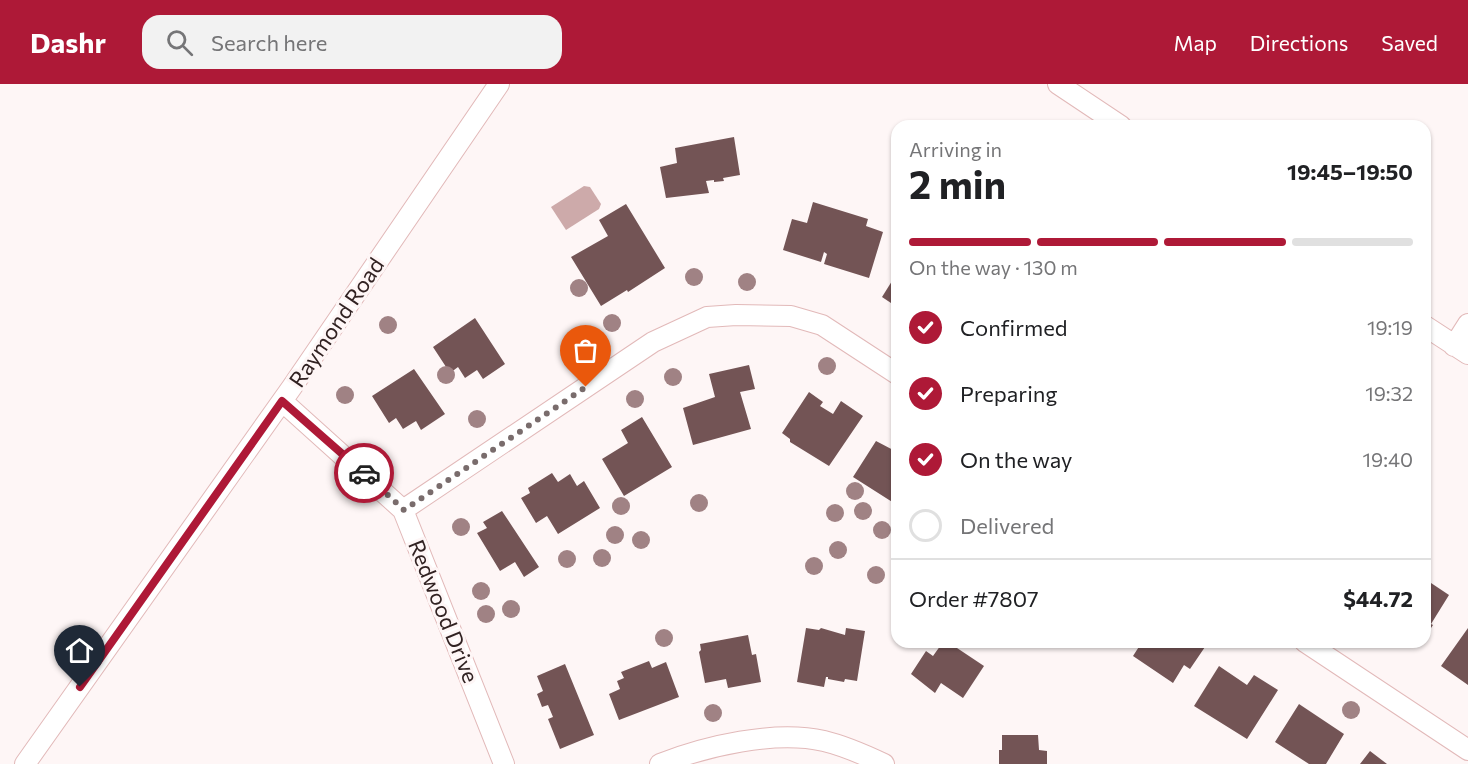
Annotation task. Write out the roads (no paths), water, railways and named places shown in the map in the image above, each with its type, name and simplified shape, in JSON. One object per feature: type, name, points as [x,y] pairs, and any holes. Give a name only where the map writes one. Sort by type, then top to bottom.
[{"type":"street","name":"Raymond Road","points":[[25,764],[282,401],[499,84]]},
{"type":"street","points":[[1058,84],[1112,120]]},
{"type":"street","points":[[404,510],[653,342],[707,317],[791,316],[822,325],[891,370]]},
{"type":"street","points":[[1431,330],[1461,350],[1468,324]]},
{"type":"street","name":"Redwood Drive","points":[[282,401],[404,510],[504,764]]},
{"type":"street","points":[[1314,648],[1468,750]]},
{"type":"street","points":[[660,764],[707,748],[774,738],[823,741],[855,750],[884,764]]}]
